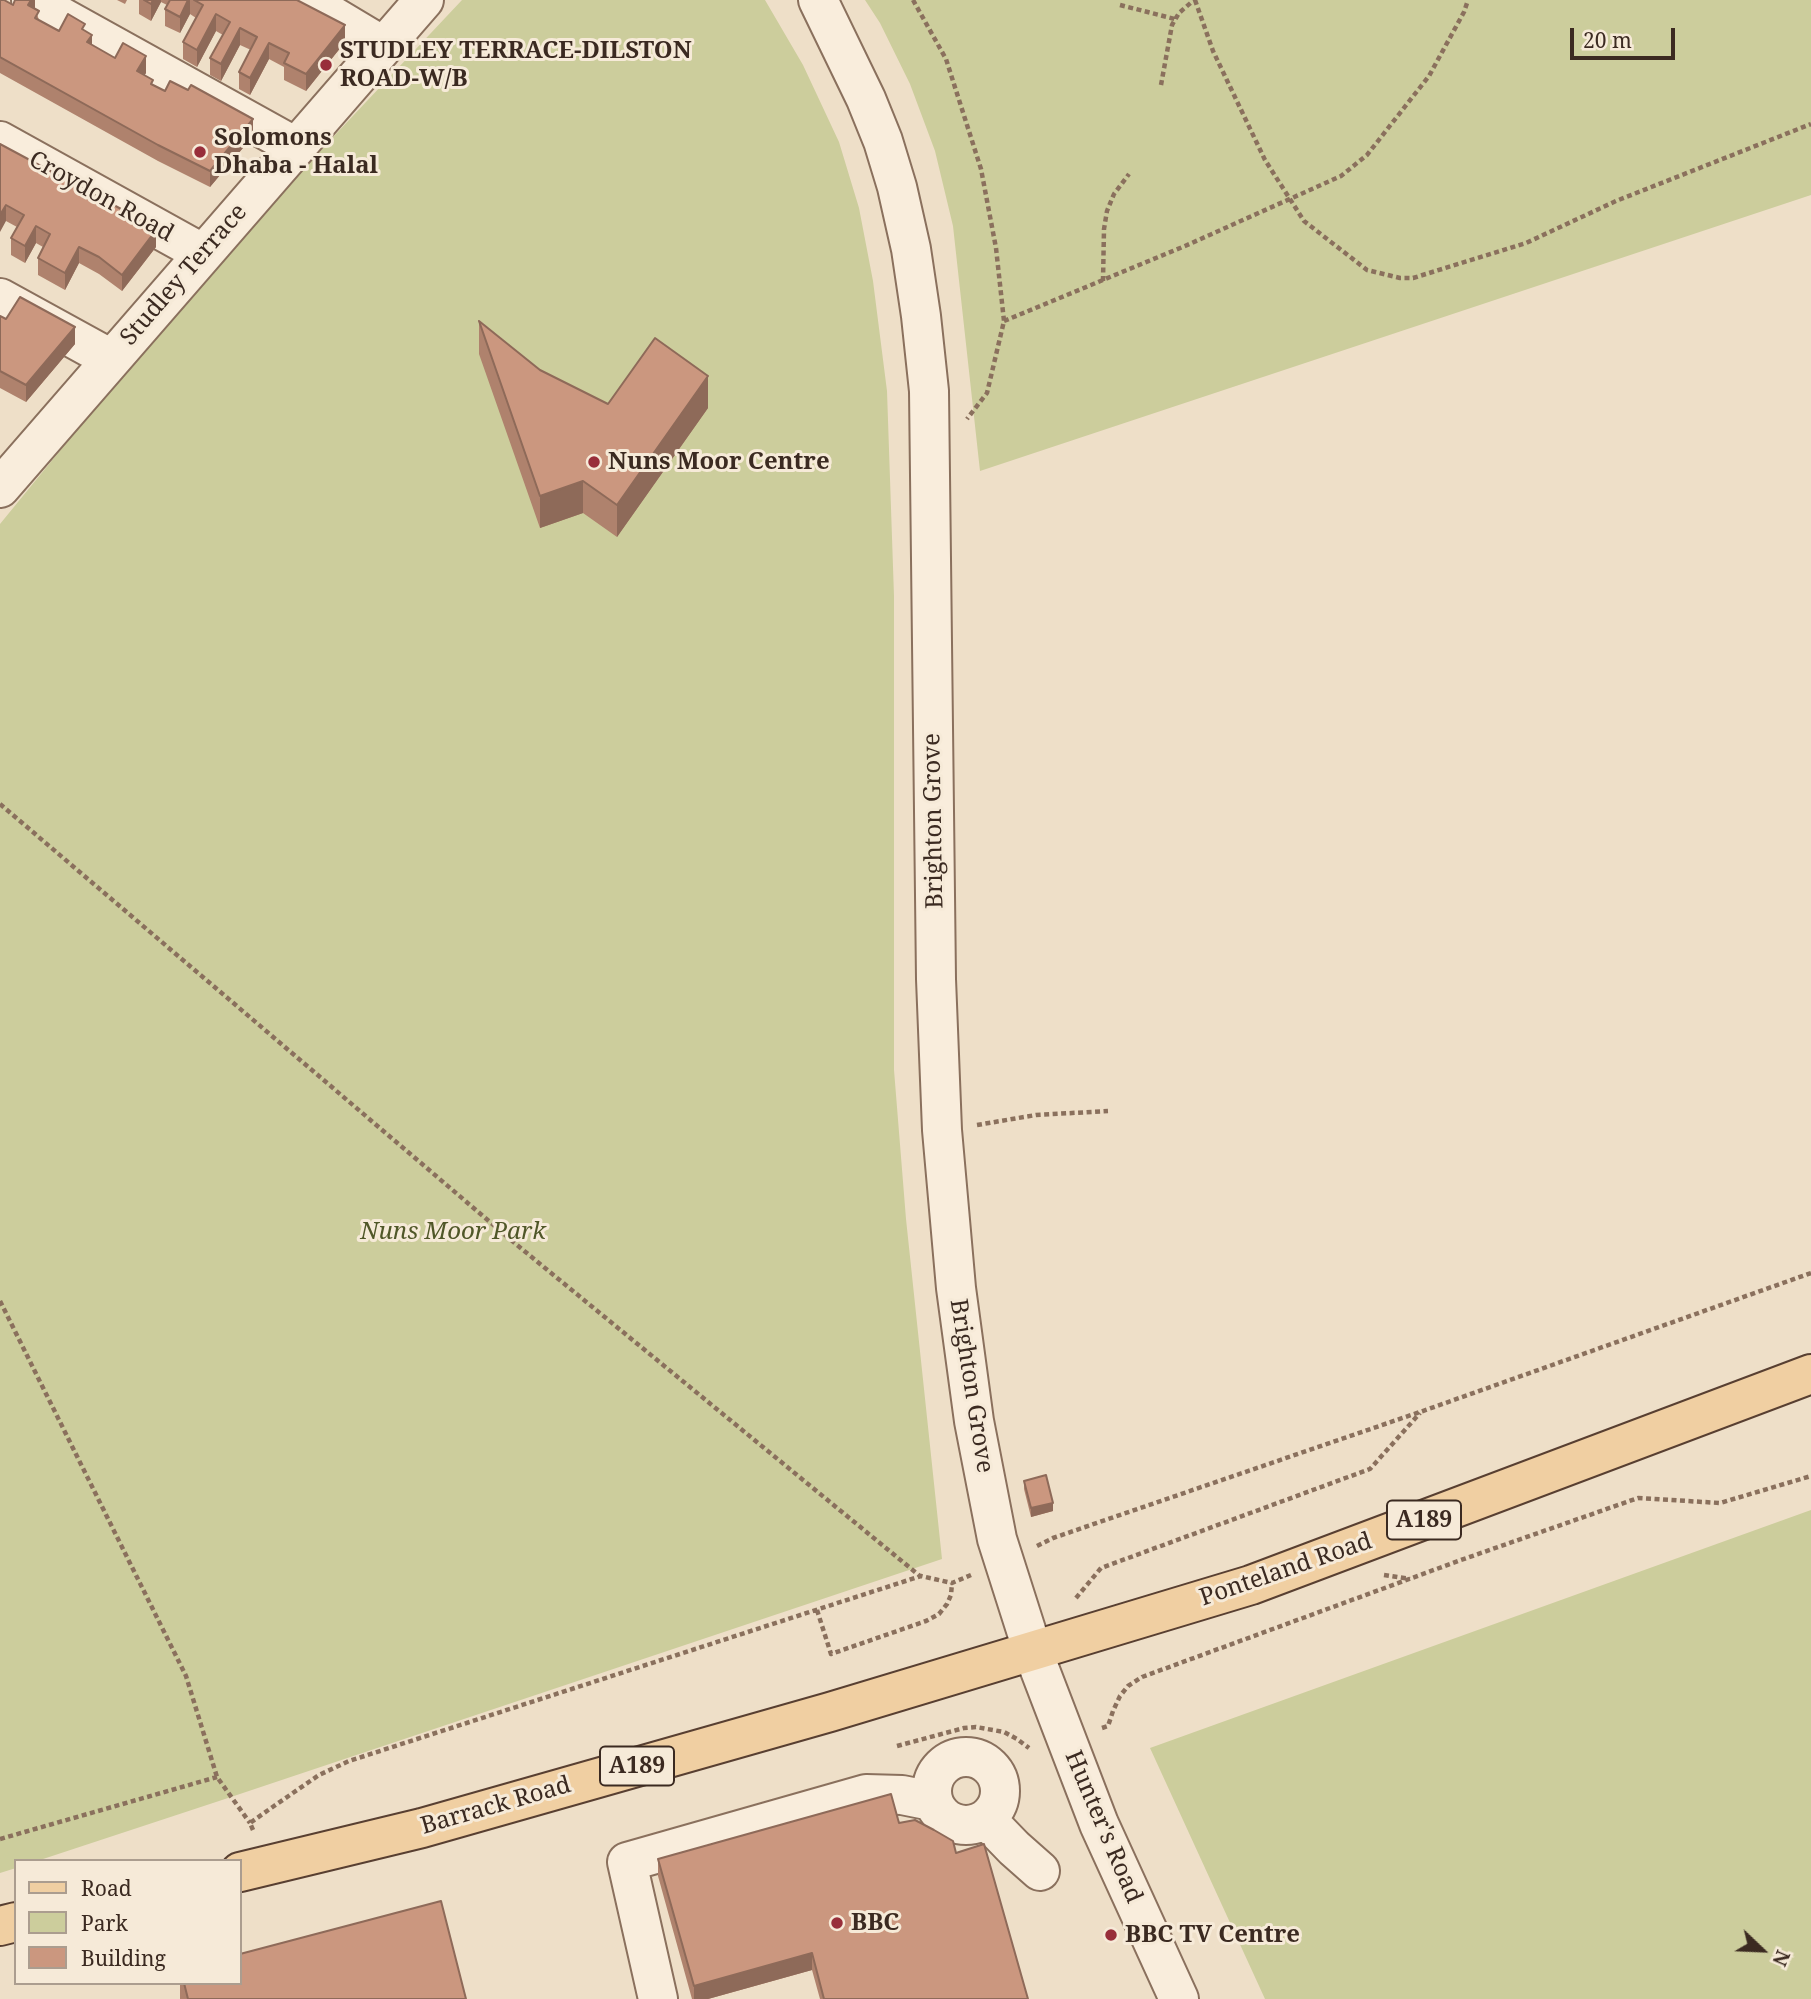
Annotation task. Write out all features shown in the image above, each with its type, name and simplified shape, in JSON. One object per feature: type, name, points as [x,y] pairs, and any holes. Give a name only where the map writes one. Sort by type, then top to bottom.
[{"type":"main road","name":"Ponteland Road","points":[[1032,1652],[1251,1585],[1811,1374]]},
{"type":"main road","name":"Barrack Road","points":[[256,1869],[422,1828],[1032,1652]]},
{"type":"street","points":[[31,0],[296,147]]},
{"type":"street","points":[[306,0],[383,46]]},
{"type":"street","name":"Studley Terrace","points":[[6,471],[111,359],[424,0]]},
{"type":"street","name":"Brighton Grove","points":[[818,0],[866,99],[883,141],[911,249],[921,316],[929,391],[936,979],[942,1130],[956,1288],[972,1408],[995,1528],[1032,1652]]},
{"type":"street","name":"Croydon Road","points":[[0,141],[202,253]]},
{"type":"street","points":[[0,298],[111,359]]},
{"type":"street","name":"Hunter's Road","points":[[1032,1652],[1099,1824],[1179,1999]]},
{"type":"street","points":[[966,1755],[986,1762],[999,1780],[999,1802],[986,1819],[965,1826],[944,1819],[932,1801],[932,1780],[945,1762],[966,1755]]},
{"type":"street","points":[[658,1999],[627,1862],[866,1794],[902,1794],[932,1801]]},
{"type":"street","points":[[986,1819],[1040,1871]]},
{"type":"path","points":[[913,0],[946,59],[981,169],[996,248],[1004,321],[987,393],[960,426],[930,452]]},
{"type":"path","points":[[1161,85],[1175,19],[1178,13],[1194,0],[1218,64],[1265,160],[1304,221],[1367,270],[1400,278],[1413,278],[1526,243],[1616,201],[1811,124]]},
{"type":"path","points":[[1004,321],[1103,281],[1341,176],[1367,155],[1429,76],[1468,0]]},
{"type":"path","points":[[1120,5],[1175,19]]},
{"type":"path","points":[[1103,281],[1107,211],[1114,194],[1129,174]]},
{"type":"path","points":[[0,804],[517,1245],[921,1576],[952,1583],[1053,1538],[1420,1412],[1811,1273]]},
{"type":"path","points":[[942,1130],[1036,1115],[1108,1111]]},
{"type":"path","points":[[0,1301],[186,1676],[217,1777],[250,1824],[256,1869]]},
{"type":"path","points":[[1076,1599],[1101,1567],[1370,1469],[1420,1412]]},
{"type":"path","points":[[897,1746],[976,1727],[1004,1732],[1017,1738],[1036,1756],[1108,1726],[1120,1696],[1128,1686],[1142,1677],[1473,1556],[1639,1498],[1720,1503],[1811,1476]]},
{"type":"path","points":[[250,1824],[319,1775],[349,1761],[921,1576]]},
{"type":"path","points":[[817,1610],[831,1654],[926,1622],[939,1614],[947,1604],[952,1583]]},
{"type":"path","points":[[0,1839],[217,1777]]},
{"type":"green space","name":"Nuns Moor Park","points":[[462,0],[765,0],[803,65],[839,142],[859,208],[873,281],[887,391],[894,596],[894,1070],[906,1219],[942,1559],[43,1859],[14,1859],[14,1869],[0,1873],[0,524],[206,272]]},
{"type":"green space","points":[[865,0],[1811,0],[1811,195],[980,471],[953,226],[935,151],[910,84],[880,23]]},
{"type":"green space","points":[[1811,1510],[1811,1999],[1265,1999],[1150,1748]]},
{"type":"building","points":[[0,0],[13,5],[15,0],[31,0],[28,5],[39,11],[35,18],[59,31],[68,14],[85,24],[82,29],[92,35],[87,42],[115,58],[123,43],[146,56],[137,71],[153,80],[151,84],[165,91],[170,81],[188,90],[191,85],[253,119],[210,171],[0,57]]},
{"type":"building","points":[[170,0],[188,0],[180,17],[165,9]]},
{"type":"building","points":[[194,0],[297,0],[345,25],[306,74],[284,63],[289,53],[269,43],[250,78],[239,72],[257,37],[240,28],[221,64],[210,58],[230,22],[216,14],[197,50],[183,42],[203,5]]},
{"type":"building","points":[[0,144],[156,230],[122,275],[99,257],[79,247],[65,273],[38,258],[50,234],[36,226],[25,246],[11,238],[24,215],[6,205],[0,215]]},
{"type":"building","points":[[20,297],[75,327],[26,385],[0,371],[0,316],[6,319]]},
{"type":"building","name":"Nuns Moor Centre","points":[[479,321],[540,370],[608,404],[655,338],[708,376],[617,505],[583,481],[540,496]]},
{"type":"building","points":[[1046,1475],[1053,1503],[1031,1508],[1024,1481]]},
{"type":"building","name":"BBC","points":[[891,1794],[899,1823],[915,1820],[953,1841],[956,1853],[984,1844],[1028,1999],[824,1999],[812,1953],[694,1986],[658,1859]]},
{"type":"building","points":[[441,1901],[466,1999],[188,1999],[184,1985],[242,1985],[242,1953]]},
{"type":"place","name":"STUDLEY TERRACE-DILSTON ROAD-W/B","points":[[326,65]]},
{"type":"place","name":"Solomons Dhaba - Halal","points":[[200,152]]},
{"type":"place","name":"Nuns Moor Centre","points":[[594,462]]},
{"type":"place","name":"BBC","points":[[837,1923]]},
{"type":"place","name":"BBC TV Centre","points":[[1111,1935]]}]
